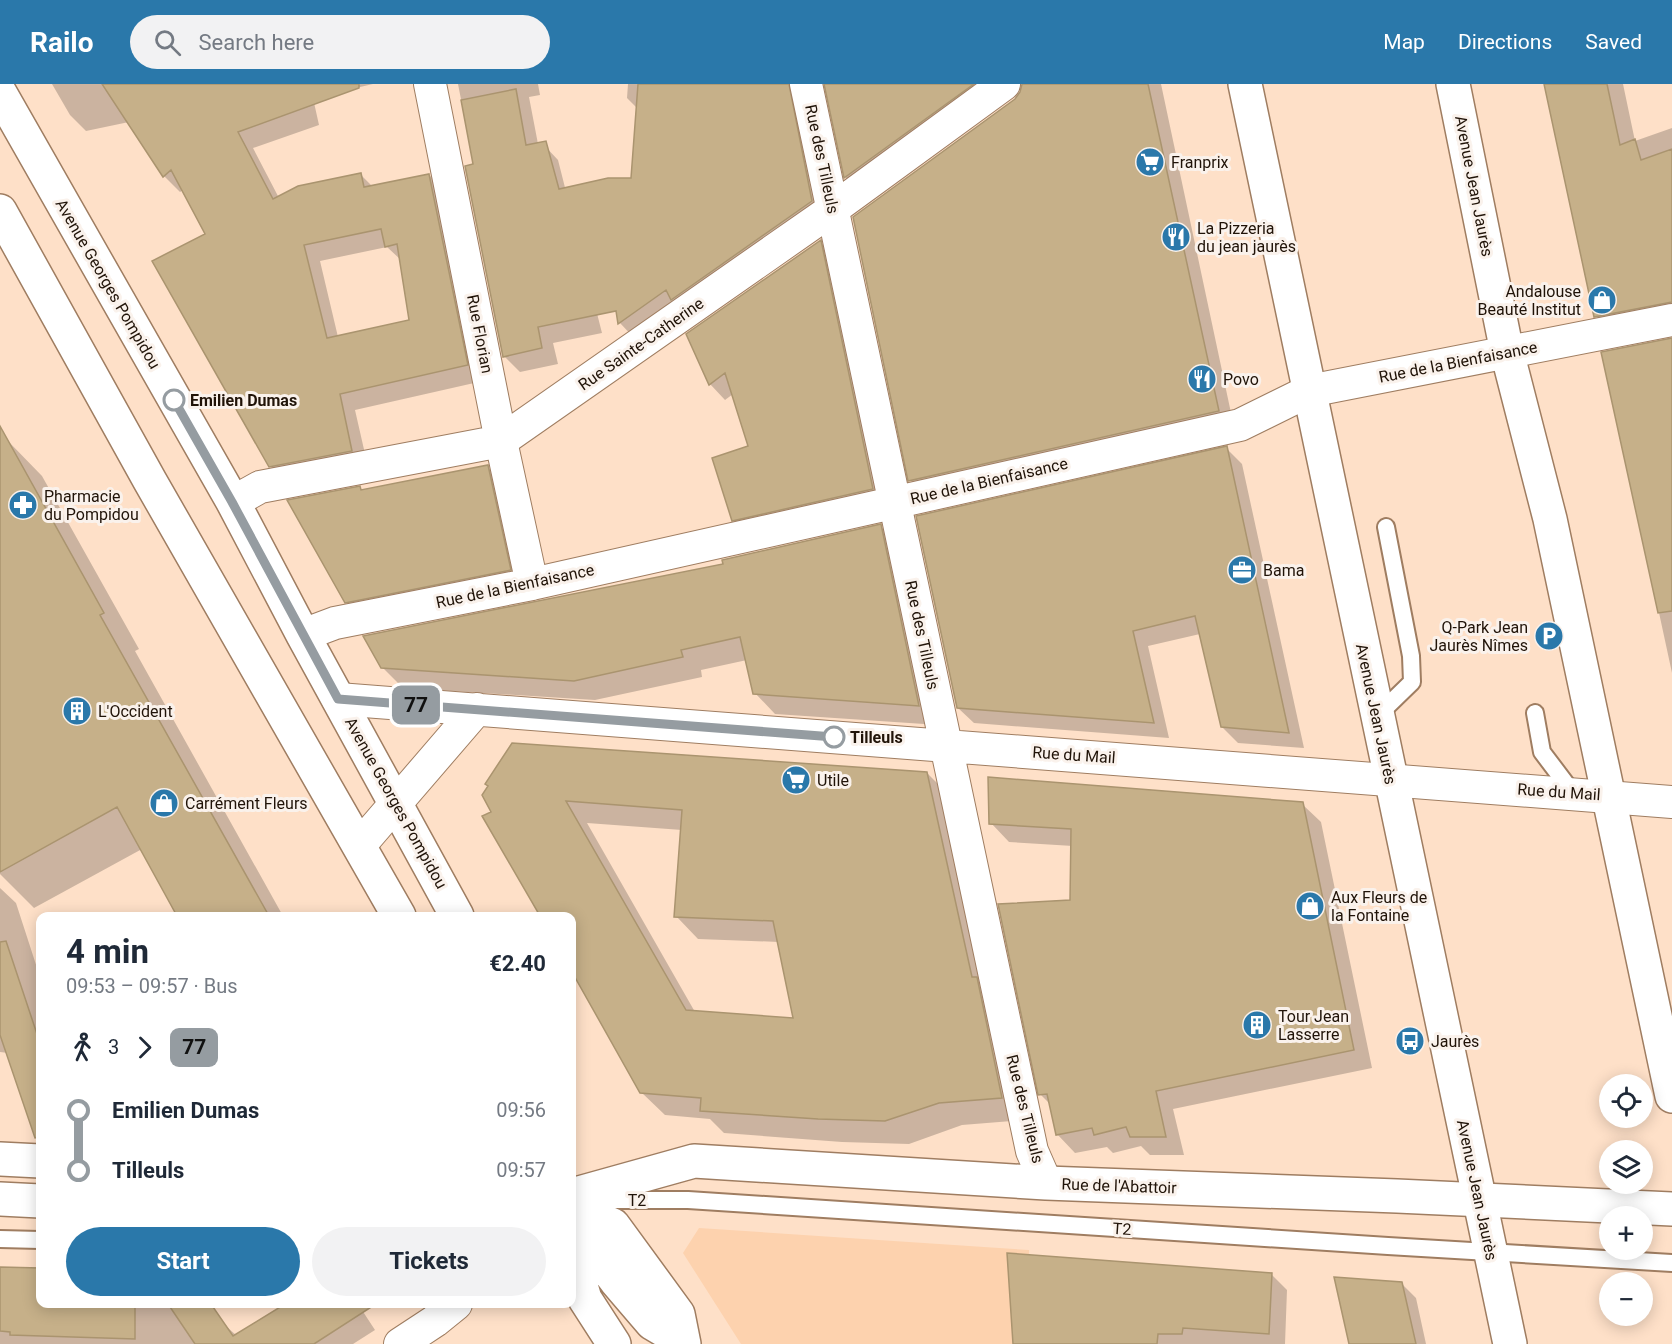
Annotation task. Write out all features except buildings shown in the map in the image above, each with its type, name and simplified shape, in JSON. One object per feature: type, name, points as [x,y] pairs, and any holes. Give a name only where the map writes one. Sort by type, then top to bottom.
[{"type":"main road","name":"Avenue Jean Jaurès","points":[[1245,84],[1510,1344]]},
{"type":"main road","name":"Avenue Jean Jaurès","points":[[1453,84],[1507,352],[1550,519],[1672,1096]]},
{"type":"main road","name":"Avenue Georges Pompidou","points":[[0,93],[232,502],[456,912]]},
{"type":"main road","points":[[0,211],[8,241],[162,502],[397,912]]},
{"type":"main road","points":[[0,1159],[36,1161]]},
{"type":"main road","name":"Rue de l'Abattoir","points":[[576,1194],[694,1161],[1046,1183],[1672,1209]]},
{"type":"main road","points":[[0,1199],[36,1201]]},
{"type":"main road","points":[[576,1209],[613,1225],[678,1314],[683,1342]]},
{"type":"main road","points":[[576,1227],[616,1281],[652,1323],[683,1342]]},
{"type":"main road","points":[[576,1269],[585,1299],[614,1344]]},
{"type":"street","name":"Rue Florian","points":[[430,84],[532,584]]},
{"type":"street","name":"Rue des Tilleuls","points":[[806,84],[1032,1151],[1046,1183]]},
{"type":"street","name":"Rue Sainte-Catherine","points":[[232,502],[260,487],[501,441],[833,209],[1004,84]]},
{"type":"street","name":"Rue de la Bienfaisance","points":[[303,635],[335,623],[532,584],[1240,425],[1309,391],[1672,320]]},
{"type":"street","name":"Rue du Mail","points":[[338,699],[1672,802]]},
{"type":"street","points":[[360,845],[477,709]]},
{"type":"street","points":[[400,1344],[451,1308]]},
{"type":"lane","points":[[1377,716],[1412,682],[1411,656],[1386,527]]},
{"type":"lane","points":[[1535,713],[1542,752],[1573,793]]},
{"type":"lane","name":"T2","points":[[576,1200],[688,1200],[1672,1263]]},
{"type":"lane","points":[[0,1239],[36,1240]]},
{"type":"shaded area","points":[[699,1228],[1029,1250],[1031,1343],[1118,1344],[741,1344],[683,1253]]},
{"type":"bus line","name":"77","points":[[174,400],[232,502],[338,699],[834,737]]},
{"type":"place","name":"Franprix","points":[[1150,162]]},
{"type":"place","name":"La Pizzeria du jean jaurès","points":[[1176,237]]},
{"type":"place","name":"Andalouse Beauté Institut","points":[[1602,300]]},
{"type":"place","name":"Povo","points":[[1202,379]]},
{"type":"place","name":"Emilien Dumas","points":[[174,400]]},
{"type":"place","name":"Pharmacie du Pompidou","points":[[23,505]]},
{"type":"place","name":"Bama","points":[[1242,570]]},
{"type":"place","name":"Q-Park Jean Jaurès Nîmes","points":[[1549,636]]},
{"type":"place","name":"L'Occident","points":[[77,711]]},
{"type":"place","name":"Tilleuls","points":[[834,737]]},
{"type":"place","name":"Utile","points":[[796,780]]},
{"type":"place","name":"Carrément Fleurs","points":[[164,803]]},
{"type":"place","name":"Aux Fleurs de la Fontaine","points":[[1310,906]]},
{"type":"place","name":"Tour Jean Lasserre","points":[[1257,1025]]},
{"type":"place","name":"Jaurès","points":[[1410,1041]]}]
